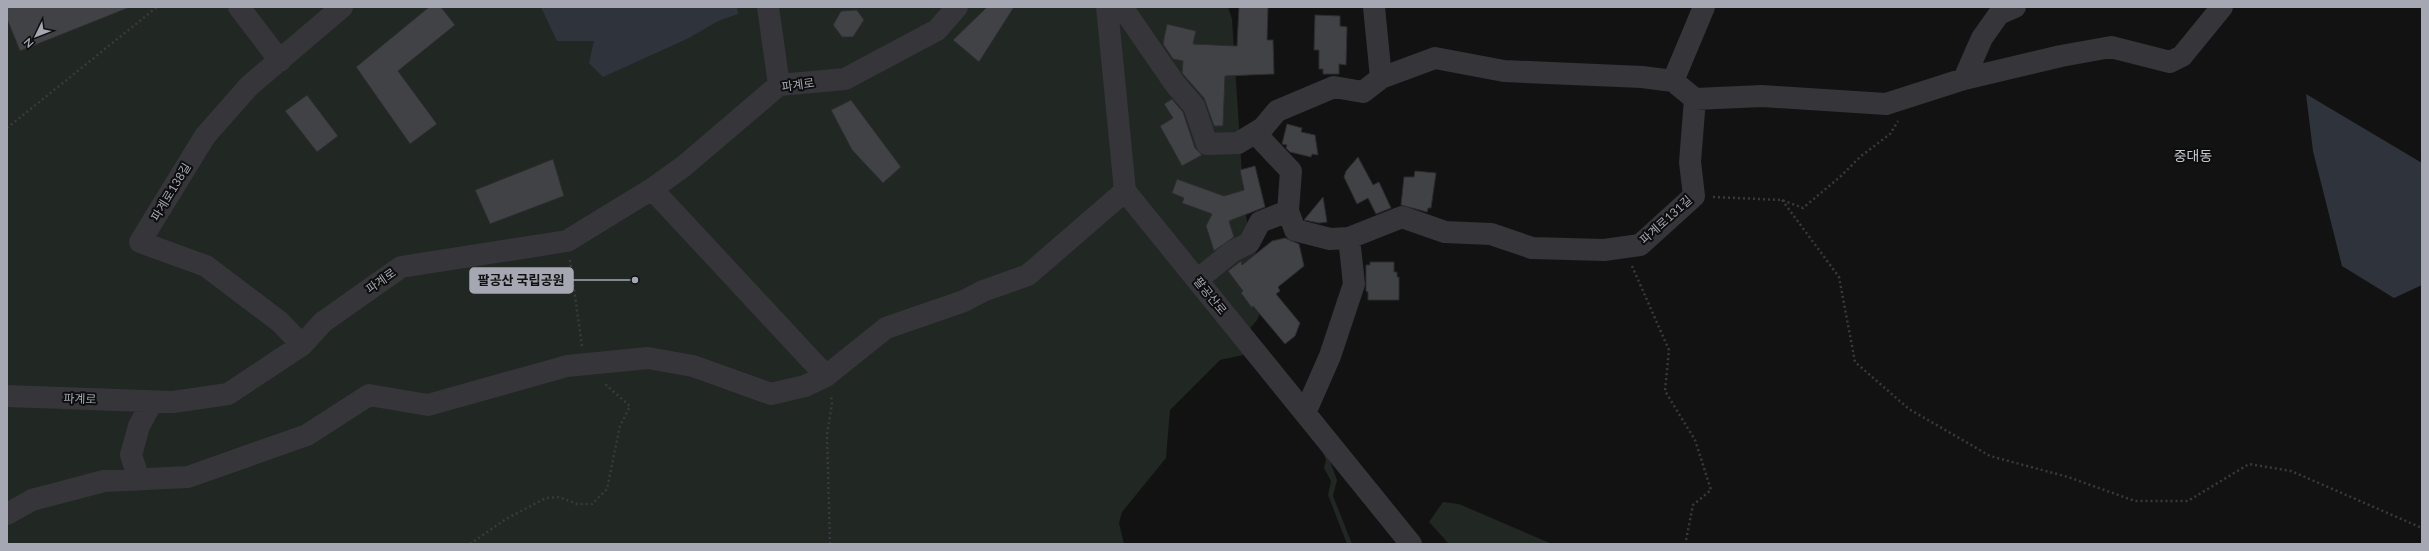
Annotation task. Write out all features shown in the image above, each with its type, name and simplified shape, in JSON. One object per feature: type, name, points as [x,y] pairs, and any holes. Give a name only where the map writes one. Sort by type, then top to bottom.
[{"type":"street","points":[[239,7],[280,61]]},
{"type":"street","points":[[768,7],[779,85]]},
{"type":"street","name":"파계로","points":[[7,396],[173,402],[228,394],[302,345],[322,322],[401,267],[567,242],[652,189],[684,166],[779,85],[845,79],[937,30],[957,7]]},
{"type":"street","points":[[7,514],[32,500],[104,480],[188,476],[307,435],[369,395],[428,405],[502,382],[567,366],[648,358],[693,366],[771,394],[805,386],[826,376],[886,328],[964,301],[983,291],[1028,275],[1125,191],[1107,7]]},
{"type":"street","points":[[1122,7],[1175,84],[1194,106],[1207,144],[1238,144],[1263,128]]},
{"type":"street","points":[[1374,7],[1381,78]]},
{"type":"street","points":[[1673,81],[1704,7]]},
{"type":"street","points":[[1964,79],[1982,38],[2000,14],[2015,7]]},
{"type":"street","points":[[1197,280],[1233,251],[1249,244],[1260,222],[1288,211],[1291,171],[1257,135],[1277,110],[1334,87],[1363,92],[1381,78],[1435,58],[1504,71],[1642,77],[1673,81],[1695,100],[1762,96],[1886,104],[1964,79],[2061,56],[2111,47],[2170,62],[2182,56],[2222,7]]},
{"type":"street","name":"파계로138길","points":[[302,345],[280,322],[206,266],[140,242],[205,136],[248,86],[280,61],[341,8]]},
{"type":"street","name":"파계로131길","points":[[1288,211],[1295,230],[1330,239],[1349,238],[1402,217],[1445,232],[1491,234],[1532,248],[1604,250],[1640,245],[1694,196],[1690,162],[1695,100]]},
{"type":"street","points":[[652,189],[826,376]]},
{"type":"street","name":"팔공산로","points":[[1125,191],[1411,544]]},
{"type":"street","points":[[1305,413],[1330,356],[1354,284],[1349,238]]},
{"type":"street","points":[[139,479],[131,455],[139,426],[152,402]]},
{"type":"path","points":[[7,128],[157,7]]},
{"type":"path","points":[[1694,196],[1782,200],[1803,208],[1841,176],[1861,156],[1890,134],[1914,95]]},
{"type":"path","points":[[1782,200],[1839,277],[1855,362],[1909,409],[1990,456],[2068,477],[2135,501],[2188,501],[2249,464],[2291,471],[2422,528]]},
{"type":"path","points":[[470,544],[506,519],[546,498],[560,497],[577,504],[592,504],[607,489],[620,426],[630,406],[608,384],[591,381],[585,364],[567,242]]},
{"type":"path","points":[[1624,247],[1669,350],[1665,391],[1694,440],[1711,490],[1693,505],[1686,540]]},
{"type":"path","points":[[826,376],[832,404],[828,435],[830,544]]},
{"type":"shaded area","points":[[7,7],[1228,7],[1232,19],[1244,205],[1249,232],[1269,295],[1257,320],[1247,332],[1243,355],[1220,360],[1170,410],[1166,458],[1122,512],[1119,523],[1124,544],[7,544]]},
{"type":"shaded area","points":[[541,7],[737,7],[738,14],[718,21],[689,38],[603,77],[589,63],[594,41],[557,41]]},
{"type":"shaded area","points":[[2306,94],[2422,163],[2422,285],[2394,298],[2342,266],[2313,151]]},
{"type":"shaded area","points":[[1318,441],[1330,461],[1337,480],[1333,496],[1352,544],[1347,544],[1328,495],[1331,481],[1324,468],[1326,460]]},
{"type":"shaded area","points":[[1443,502],[1459,504],[1552,544],[1449,544],[1429,522]]},
{"type":"building","points":[[7,7],[128,8],[20,51],[7,19]]},
{"type":"building","points":[[429,7],[441,7],[455,25],[398,71],[437,124],[410,144],[356,67]]},
{"type":"building","points":[[987,7],[1014,7],[979,62],[953,40]]},
{"type":"building","points":[[1239,7],[1268,7],[1267,40],[1273,40],[1274,74],[1225,76],[1223,126],[1214,126],[1204,98],[1182,73],[1183,61],[1173,59],[1163,44],[1164,38],[1167,24],[1196,31],[1193,44],[1237,46]]},
{"type":"building","points":[[857,10],[864,20],[853,37],[842,37],[833,25],[841,11]]},
{"type":"building","points":[[1315,15],[1340,16],[1340,26],[1347,27],[1346,65],[1339,64],[1339,74],[1323,74],[1323,69],[1319,69],[1319,50],[1314,50]]},
{"type":"building","points":[[307,95],[338,136],[317,152],[285,111]]},
{"type":"building","points":[[1172,99],[1183,112],[1195,148],[1202,155],[1182,166],[1160,126],[1173,118],[1164,104]]},
{"type":"building","points":[[851,100],[901,167],[883,183],[852,150],[831,110]]},
{"type":"building","points":[[1287,124],[1302,128],[1301,132],[1315,135],[1318,155],[1312,154],[1311,157],[1290,152],[1286,148],[1287,145],[1282,144]]},
{"type":"building","points":[[1358,157],[1373,185],[1379,182],[1391,208],[1376,214],[1368,198],[1357,204],[1344,177],[1346,171]]},
{"type":"building","points":[[553,159],[564,196],[490,224],[475,190]]},
{"type":"building","points":[[1255,166],[1265,207],[1229,221],[1234,237],[1214,251],[1206,226],[1212,214],[1182,203],[1184,198],[1172,193],[1177,179],[1224,196],[1244,190],[1240,170]]},
{"type":"building","points":[[1415,171],[1436,173],[1431,208],[1428,208],[1427,212],[1401,205],[1404,177],[1414,177]]},
{"type":"building","points":[[1323,197],[1327,222],[1319,223],[1304,220]]},
{"type":"building","points":[[1285,238],[1299,244],[1304,266],[1278,287],[1280,291],[1276,294],[1300,323],[1295,336],[1285,344],[1253,306],[1252,308],[1241,293],[1243,291],[1228,271],[1241,261],[1242,265],[1272,241]]},
{"type":"building","points":[[1370,262],[1394,262],[1394,272],[1397,272],[1397,277],[1399,277],[1399,300],[1368,300],[1368,292],[1366,291],[1366,265],[1370,265]]},
{"type":"place","name":"팔공산 국립공원","points":[[635,280]]},
{"type":"district","name":"중대동","points":[[2193,156]]}]
